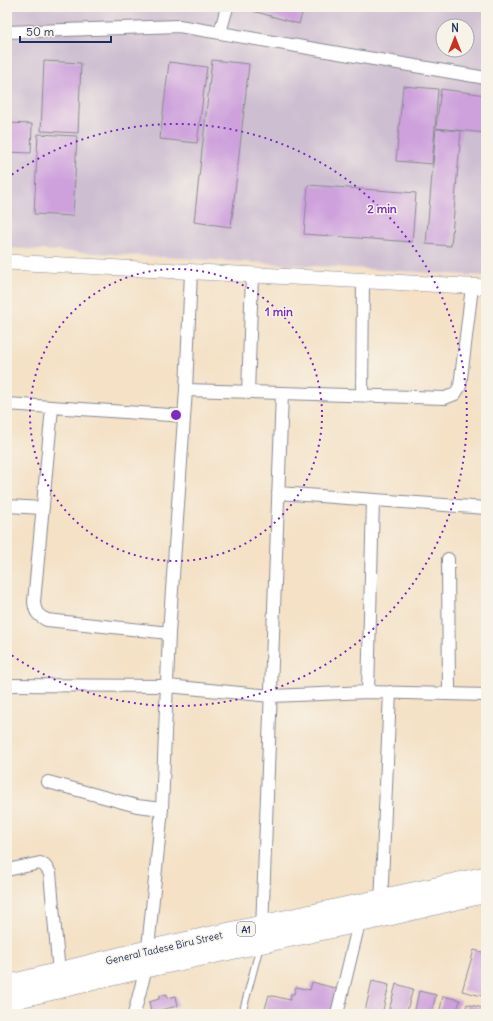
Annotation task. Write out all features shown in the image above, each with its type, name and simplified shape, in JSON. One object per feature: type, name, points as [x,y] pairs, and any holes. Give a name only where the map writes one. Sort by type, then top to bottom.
[{"type":"main road","name":"General Tadese Biru Street","points":[[12,1000],[59,973],[146,959],[262,934],[381,900],[486,876]]},
{"type":"main road","name":"General Tadese Biru Street","points":[[262,934],[359,923],[486,893]]},
{"type":"main road","name":"General Tadese Biru Street","points":[[12,1000],[146,959]]},
{"type":"street","points":[[220,33],[227,7]]},
{"type":"street","points":[[7,32],[179,26],[486,78]]},
{"type":"street","points":[[7,262],[479,287],[460,386],[455,394],[445,398],[186,390]]},
{"type":"street","points":[[134,1014],[146,959],[162,810],[169,633],[186,390],[191,272]]},
{"type":"street","points":[[248,393],[252,275]]},
{"type":"street","points":[[362,395],[363,281]]},
{"type":"street","points":[[262,934],[282,394]]},
{"type":"street","points":[[7,404],[184,416]]},
{"type":"street","points":[[52,408],[34,602],[35,610],[41,617],[47,620],[169,633]]},
{"type":"street","points":[[278,493],[486,508]]},
{"type":"street","points":[[368,692],[373,500]]},
{"type":"street","points":[[7,506],[43,508]]},
{"type":"street","points":[[448,559],[449,693]]},
{"type":"street","points":[[7,685],[168,686],[271,696],[368,692],[486,695]]},
{"type":"street","points":[[381,918],[390,692]]},
{"type":"street","points":[[48,782],[137,806],[162,810]]},
{"type":"street","points":[[7,870],[40,863],[50,872],[59,973]]},
{"type":"street","points":[[338,1014],[359,923]]},
{"type":"lane","points":[[242,1014],[262,934]]},
{"type":"shaded area","points":[[7,7],[486,7],[486,276],[7,248]]},
{"type":"building","points":[[254,7],[304,7],[299,24],[253,11]]},
{"type":"building","points":[[212,60],[249,64],[231,227],[194,222]]},
{"type":"building","points":[[44,61],[81,63],[78,133],[41,131]]},
{"type":"building","points":[[169,62],[207,67],[197,143],[160,139]]},
{"type":"building","points":[[403,86],[438,89],[432,164],[396,161]]},
{"type":"building","points":[[441,89],[486,95],[486,133],[436,128]]},
{"type":"building","points":[[7,123],[32,124],[31,153],[7,152]]},
{"type":"building","points":[[436,129],[461,131],[451,246],[426,244]]},
{"type":"building","points":[[38,134],[77,136],[73,216],[34,214]]},
{"type":"building","points":[[308,185],[416,193],[412,242],[304,234]]},
{"type":"building","points":[[474,950],[486,953],[486,997],[462,991]]},
{"type":"building","points":[[372,981],[389,985],[382,1014],[365,1011]]},
{"type":"building","points":[[312,982],[338,989],[332,1014],[272,1014],[264,1012],[269,995],[290,1000],[291,994],[294,994],[296,987],[310,990]]},
{"type":"building","points":[[396,984],[413,989],[406,1014],[388,1014]]},
{"type":"building","points":[[419,991],[436,995],[431,1014],[414,1014]]},
{"type":"building","points":[[167,994],[167,998],[176,996],[178,1006],[151,1012],[149,1002],[159,999],[159,996]]},
{"type":"building","points":[[443,996],[460,1000],[456,1014],[439,1014]]},
{"type":"building","points":[[467,1004],[483,1008],[482,1014],[464,1014]]}]
